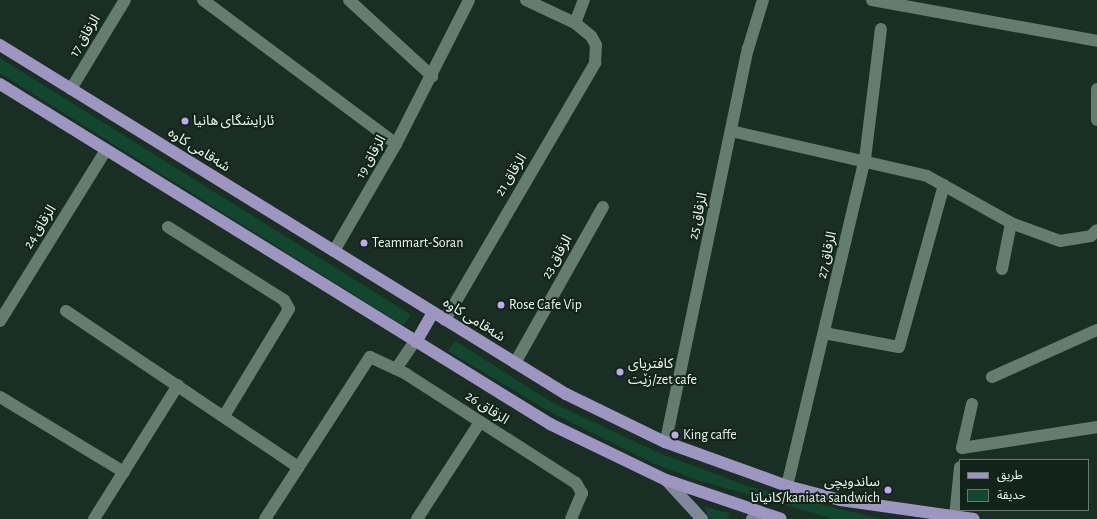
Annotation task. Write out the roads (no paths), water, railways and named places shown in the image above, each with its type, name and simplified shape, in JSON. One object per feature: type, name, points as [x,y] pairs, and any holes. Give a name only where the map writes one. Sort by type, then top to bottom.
[{"type":"main road","name":"شەقامی کاوە","points":[[0,45],[566,394],[666,440],[787,486],[840,500],[974,519]]},
{"type":"main road","points":[[0,84],[550,424],[666,480],[781,519]]},
{"type":"main road","points":[[415,341],[433,312]]},
{"type":"street","name":"الزقاق 17","points":[[71,88],[125,0]]},
{"type":"street","points":[[203,0],[396,144]]},
{"type":"street","points":[[349,0],[432,76]]},
{"type":"street","name":"الزقاق 19","points":[[334,251],[396,144],[432,76],[468,0]]},
{"type":"street","points":[[526,0],[575,23],[584,0]]},
{"type":"street","name":"الزقاق 25","points":[[666,440],[748,49],[764,0]]},
{"type":"street","points":[[872,0],[892,2],[1097,41]]},
{"type":"street","name":"الزقاق 21","points":[[446,320],[509,206],[590,78],[596,45],[575,23]]},
{"type":"street","name":"الزقاق 27","points":[[787,486],[865,158],[881,29]]},
{"type":"street","points":[[1097,89],[1097,120]]},
{"type":"street","points":[[731,131],[865,158],[927,176],[1011,223],[1060,241],[1091,236],[1097,230]]},
{"type":"street","name":"الزقاق 24","points":[[0,321],[106,150]]},
{"type":"street","points":[[824,333],[899,347],[944,185]]},
{"type":"street","name":"الزقاق 23","points":[[515,363],[603,207]]},
{"type":"street","points":[[1002,269],[1011,223]]},
{"type":"street","points":[[168,227],[284,300],[289,309],[224,416]]},
{"type":"street","points":[[66,311],[298,467],[265,519]]},
{"type":"street","points":[[992,377],[1097,330]]},
{"type":"street","points":[[396,369],[415,341]]},
{"type":"street","name":"الزقاق 26","points":[[298,467],[370,357],[396,369],[576,483],[582,494],[571,519]]},
{"type":"street","points":[[94,519],[178,386]]},
{"type":"street","points":[[0,397],[124,472]]},
{"type":"street","points":[[972,404],[961,454],[1097,427]]},
{"type":"street","points":[[417,519],[480,422]]},
{"type":"street","points":[[955,517],[959,477]]},
{"type":"street","points":[[666,480],[702,519]]},
{"type":"street","points":[[752,519],[764,514]]},
{"type":"place","name":"ئارایشگای هانیا","points":[[185,121]]},
{"type":"place","name":"Teammart-Soran","points":[[364,243]]},
{"type":"place","name":"Rose Cafe Vip","points":[[501,305]]},
{"type":"place","name":"کافتریای زێت/zet cafe","points":[[620,372]]},
{"type":"place","name":"King caffe","points":[[675,435]]},
{"type":"place","name":"ساندویچی کانیاتا/kaniata sandwich","points":[[888,490]]}]
